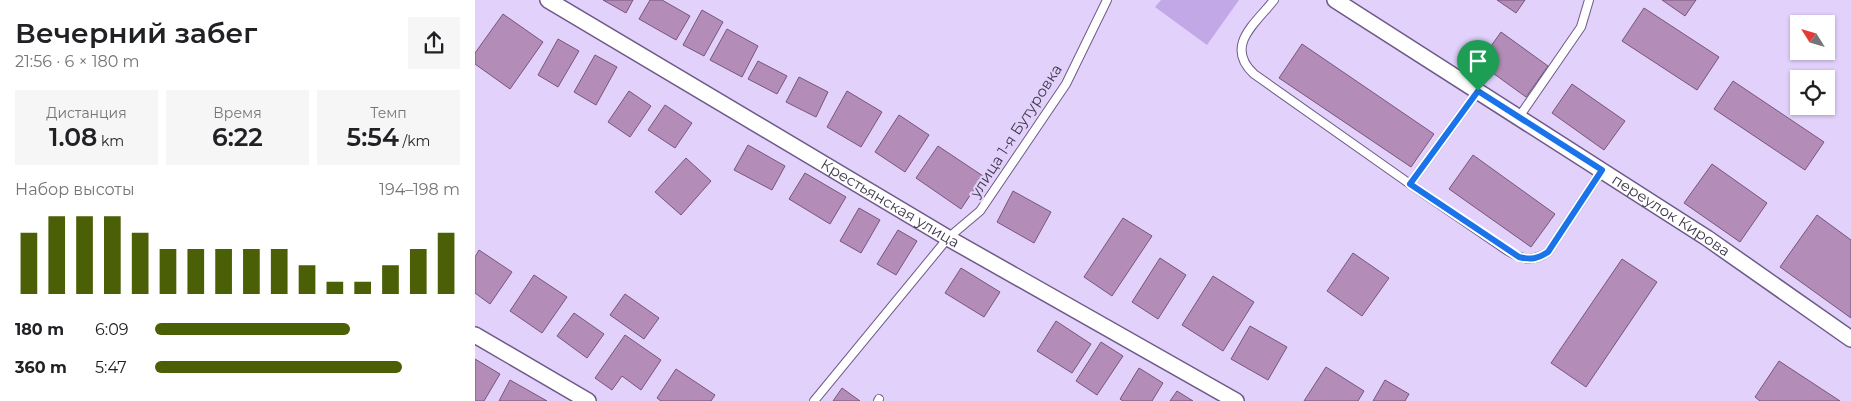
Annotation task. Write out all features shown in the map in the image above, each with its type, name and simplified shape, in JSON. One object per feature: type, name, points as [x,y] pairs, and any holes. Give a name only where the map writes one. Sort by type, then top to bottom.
[{"type":"street","name":"Крестьянская улица","points":[[548,0],[948,238],[1235,401]]},
{"type":"street","name":"переулок Кирова","points":[[1335,0],[1707,238],[1851,339]]},
{"type":"street","points":[[475,334],[588,401]]},
{"type":"lane","name":"улица 1-я Бутуровка","points":[[814,401],[948,238],[980,211],[1066,84],[1107,0]]},
{"type":"lane","points":[[1274,0],[1243,39],[1240,48],[1246,67],[1410,184],[1519,257],[1530,260],[1548,252],[1602,170]]},
{"type":"lane","points":[[1519,117],[1581,27],[1589,0]]},
{"type":"lane","points":[[1410,184],[1478,91]]},
{"type":"shaded area","points":[[1161,0],[1239,0],[1207,45],[1155,7]]},
{"type":"building","points":[[603,0],[633,0],[626,13]]},
{"type":"building","points":[[650,0],[662,0],[690,16],[676,40],[639,19]]},
{"type":"building","points":[[1497,0],[1525,0],[1516,13]]},
{"type":"building","points":[[1662,0],[1696,0],[1685,16]]},
{"type":"building","points":[[1644,8],[1719,57],[1697,90],[1622,41]]},
{"type":"building","points":[[702,10],[723,22],[704,56],[683,45]]},
{"type":"building","points":[[503,14],[543,42],[510,89],[475,64],[475,53]]},
{"type":"building","points":[[727,29],[758,46],[742,77],[710,60]]},
{"type":"building","points":[[1501,32],[1548,66],[1526,97],[1479,63]]},
{"type":"building","points":[[558,39],[579,51],[558,87],[538,75]]},
{"type":"building","points":[[1302,44],[1434,134],[1411,167],[1279,78]]},
{"type":"building","points":[[595,55],[617,67],[596,105],[574,92]]},
{"type":"building","points":[[758,61],[787,76],[777,94],[748,79]]},
{"type":"building","points":[[799,77],[828,92],[816,117],[786,102]]},
{"type":"building","points":[[1733,81],[1824,142],[1805,170],[1714,109]]},
{"type":"building","points":[[1572,84],[1625,121],[1604,150],[1552,113]]},
{"type":"building","points":[[629,91],[651,106],[630,137],[608,122]]},
{"type":"building","points":[[847,91],[882,112],[861,147],[827,127]]},
{"type":"building","points":[[665,105],[692,123],[675,148],[648,130]]},
{"type":"building","points":[[899,115],[929,135],[905,172],[875,152]]},
{"type":"building","points":[[748,145],[785,166],[772,190],[734,170]]},
{"type":"building","points":[[938,146],[983,176],[961,209],[916,178]]},
{"type":"building","points":[[1473,155],[1555,214],[1531,247],[1449,189]]},
{"type":"building","points":[[686,158],[711,181],[681,215],[655,192]]},
{"type":"building","points":[[1712,164],[1767,203],[1740,242],[1684,203]]},
{"type":"building","points":[[805,173],[846,197],[830,224],[789,199]]},
{"type":"building","points":[[1013,191],[1051,212],[1034,243],[997,222]]},
{"type":"building","points":[[859,208],[880,220],[861,253],[840,241]]},
{"type":"building","points":[[1817,215],[1851,240],[1851,318],[1780,267]]},
{"type":"building","points":[[1123,218],[1152,236],[1112,296],[1084,277]]},
{"type":"building","points":[[898,230],[917,241],[896,275],[877,264]]},
{"type":"building","points":[[479,250],[512,272],[490,304],[475,293],[475,257]]},
{"type":"building","points":[[1353,253],[1389,278],[1362,316],[1327,291]]},
{"type":"building","points":[[1160,258],[1186,275],[1158,319],[1132,302]]},
{"type":"building","points":[[1622,259],[1657,282],[1586,387],[1551,363]]},
{"type":"building","points":[[961,268],[1000,292],[984,317],[945,293]]},
{"type":"building","points":[[534,275],[567,297],[542,333],[510,311]]},
{"type":"building","points":[[1213,276],[1254,302],[1223,351],[1182,325]]},
{"type":"building","points":[[625,294],[659,318],[644,339],[610,315]]},
{"type":"building","points":[[574,313],[604,334],[587,358],[557,336]]},
{"type":"building","points":[[1056,321],[1091,344],[1072,373],[1037,351]]},
{"type":"building","points":[[1250,326],[1287,347],[1268,380],[1231,359]]},
{"type":"building","points":[[625,335],[661,360],[641,390],[622,376],[612,390],[595,378]]},
{"type":"building","points":[[1101,342],[1123,356],[1097,395],[1076,381]]},
{"type":"building","points":[[475,359],[500,374],[484,401],[475,401]]},
{"type":"building","points":[[1779,361],[1840,401],[1760,401],[1755,397]]},
{"type":"building","points":[[1326,367],[1364,391],[1358,401],[1304,401]]},
{"type":"building","points":[[1139,368],[1163,383],[1152,401],[1123,401],[1120,399]]},
{"type":"building","points":[[676,369],[715,395],[711,401],[661,401],[657,398]]},
{"type":"building","points":[[510,380],[547,401],[499,401]]},
{"type":"building","points":[[1385,380],[1409,394],[1405,401],[1373,401]]},
{"type":"building","points":[[842,388],[860,401],[833,401]]},
{"type":"building","points":[[1177,391],[1193,401],[1170,401]]},
{"type":"route","points":[[1478,91],[1602,170],[1548,252],[1540,257],[1530,260],[1508,251],[1410,184],[1478,91]]}]
